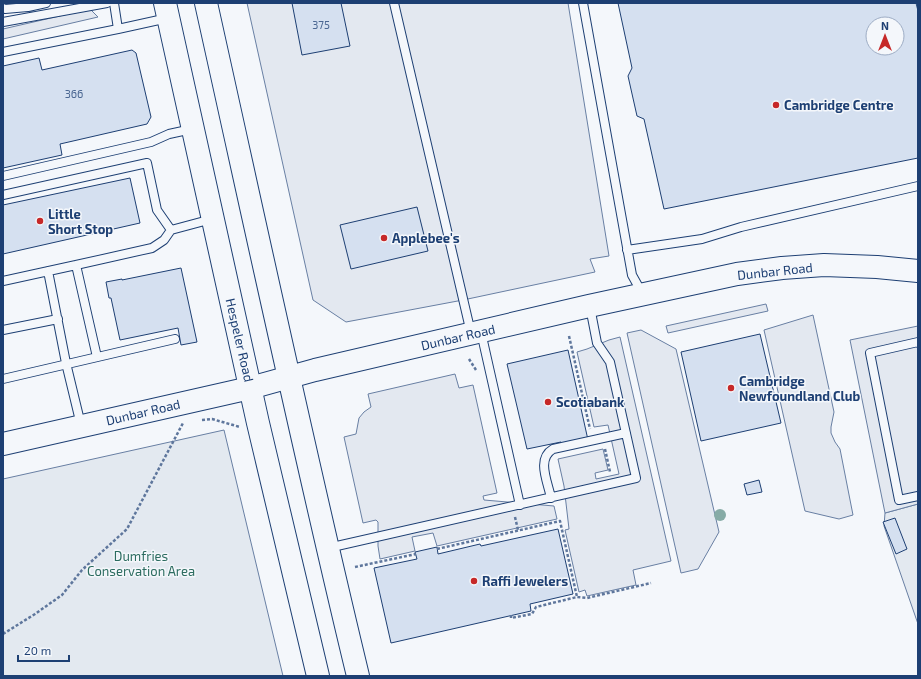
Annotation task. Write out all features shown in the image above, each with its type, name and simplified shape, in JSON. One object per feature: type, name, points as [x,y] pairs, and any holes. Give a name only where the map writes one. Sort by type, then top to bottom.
[{"type":"main road","points":[[206,3],[288,377],[358,676]]},
{"type":"main road","name":"Hespeler Road","points":[[167,11],[250,388],[318,676]]},
{"type":"main road","name":"Dunbar Road","points":[[3,444],[81,425],[250,388],[288,377],[476,332],[737,274],[782,268],[824,266],[877,267],[918,271]]},
{"type":"lane","points":[[3,8],[20,8],[46,3]]},
{"type":"lane","points":[[3,22],[107,3]]},
{"type":"lane","points":[[114,3],[118,29]]},
{"type":"lane","points":[[394,3],[520,505]]},
{"type":"lane","points":[[583,3],[632,275],[642,294]]},
{"type":"lane","points":[[3,52],[118,29],[167,11]]},
{"type":"lane","points":[[3,176],[151,142],[169,134],[193,129]]},
{"type":"lane","points":[[3,195],[147,162],[157,210],[171,230]]},
{"type":"lane","points":[[627,250],[702,239],[741,227],[918,186]]},
{"type":"lane","points":[[3,281],[152,248],[164,240],[171,230],[212,218]]},
{"type":"lane","points":[[76,266],[97,357]]},
{"type":"lane","points":[[48,271],[66,363],[81,425]]},
{"type":"lane","points":[[327,548],[636,478],[610,362],[597,343],[589,306]]},
{"type":"lane","points":[[3,330],[58,318]]},
{"type":"lane","points":[[3,379],[66,363],[175,339]]},
{"type":"lane","points":[[918,343],[870,353],[899,500],[918,496]]},
{"type":"lane","points":[[551,498],[544,464],[546,456],[549,452],[553,449],[626,433]]},
{"type":"path","points":[[569,336],[591,432],[596,431]]},
{"type":"path","points":[[3,634],[62,595],[82,570],[127,529],[184,422]]},
{"type":"path","points":[[603,443],[610,473]]},
{"type":"path","points":[[514,515],[518,530]]},
{"type":"path","points":[[437,549],[560,521],[577,597]]},
{"type":"path","points":[[355,567],[416,554]]},
{"type":"path","points":[[511,615],[512,618],[532,614],[536,606],[577,597],[587,598],[651,583]]},
{"type":"green space","name":"Dumfries Conservation Area","points":[[224,430],[283,676],[3,676],[3,479]]},
{"type":"green space","points":[[918,504],[918,624],[884,526],[885,513]]},
{"type":"shaded area","points":[[247,3],[568,3],[609,256],[590,259],[595,272],[463,300],[346,322],[313,300]]},
{"type":"shaded area","points":[[90,9],[98,17],[3,39],[3,29]]},
{"type":"shaded area","points":[[766,304],[768,311],[668,333],[666,326]]},
{"type":"shaded area","points":[[813,315],[834,412],[831,433],[840,449],[853,515],[839,519],[805,511],[764,330]]},
{"type":"shaded area","points":[[918,326],[918,504],[885,513],[850,340]]},
{"type":"shaded area","points":[[641,330],[676,349],[719,532],[698,569],[681,573],[627,333]]},
{"type":"shaded area","points":[[620,337],[671,561],[633,570],[636,585],[587,596],[585,590],[579,592],[565,530],[569,529],[564,486],[558,459],[603,449],[608,470],[595,473],[596,479],[619,474],[608,425],[594,427],[577,352]]},
{"type":"shaded area","points":[[455,374],[459,388],[473,385],[497,493],[483,496],[484,500],[554,506],[557,519],[437,546],[433,533],[412,537],[415,551],[380,559],[378,546],[378,522],[376,520],[363,523],[344,437],[356,434],[359,418],[371,407],[368,394]]},
{"type":"building","points":[[292,3],[341,3],[350,46],[302,55]]},
{"type":"building","name":"Cambridge Centre","points":[[618,3],[916,3],[918,11],[918,158],[664,209],[644,119],[637,116],[628,76],[632,68]]},
{"type":"building","points":[[132,50],[136,53],[151,117],[147,124],[60,144],[62,155],[3,168],[3,66],[39,58],[42,70]]},
{"type":"building","points":[[130,178],[140,223],[3,254],[3,205]]},
{"type":"building","name":"Applebee's","points":[[417,207],[428,251],[351,269],[340,225]]},
{"type":"building","points":[[181,268],[197,342],[181,345],[178,328],[120,340],[106,282]]},
{"type":"building","name":"Cambridge Newfoundland Club","points":[[760,334],[781,423],[701,441],[681,352]]},
{"type":"building","name":"Scotiabank","points":[[568,350],[588,440],[562,446],[561,442],[527,449],[507,364]]},
{"type":"building","points":[[759,480],[762,492],[747,495],[744,484]]},
{"type":"building","points":[[895,518],[907,549],[896,554],[883,522]]},
{"type":"building","name":"Raffi Jewelers","points":[[558,529],[573,594],[530,604],[531,611],[391,643],[374,568],[417,559],[415,552],[437,547],[438,554],[480,544],[481,546]]},
{"type":"place","name":"Cambridge Centre","points":[[776,105]]},
{"type":"place","name":"Little Short Stop","points":[[40,221]]},
{"type":"place","name":"Applebee's","points":[[384,238]]},
{"type":"place","name":"Cambridge Newfoundland Club","points":[[731,388]]},
{"type":"place","name":"Scotiabank","points":[[548,402]]},
{"type":"place","name":"Raffi Jewelers","points":[[474,581]]}]
